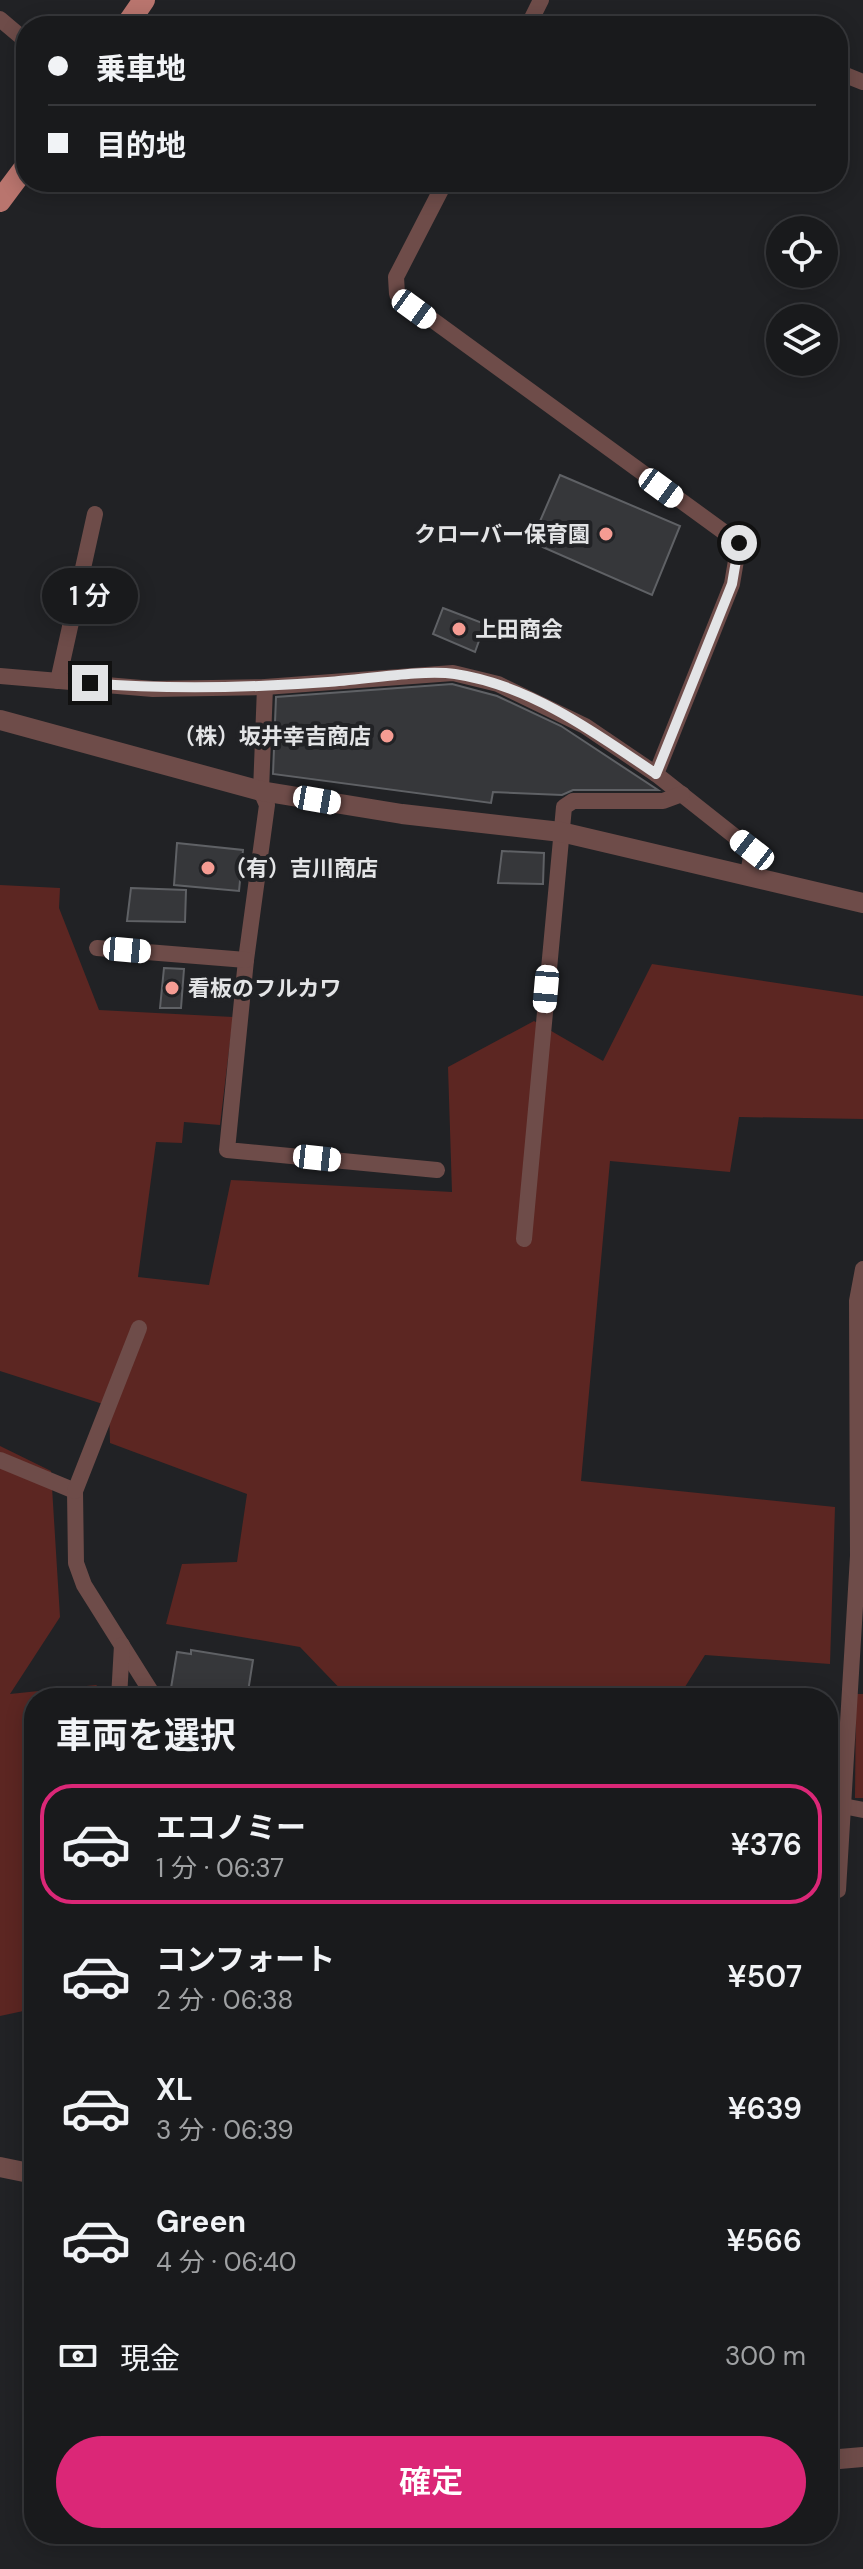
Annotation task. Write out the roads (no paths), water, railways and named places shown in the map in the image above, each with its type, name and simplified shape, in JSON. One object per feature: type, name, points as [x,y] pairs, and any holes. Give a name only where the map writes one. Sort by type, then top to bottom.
[{"type":"main road","points":[[0,201],[16,179]]},
{"type":"street","points":[[0,19],[16,33]]},
{"type":"street","points":[[440,192],[396,277],[397,294],[739,543],[732,584],[656,774]]},
{"type":"street","points":[[58,681],[95,514]]},
{"type":"street","points":[[0,676],[153,689],[265,687],[453,673],[498,684],[585,726],[656,774],[752,850],[748,875]]},
{"type":"street","points":[[265,687],[261,791],[267,805],[246,960],[227,1150],[437,1170]]},
{"type":"street","points":[[0,720],[261,791],[402,814],[561,832],[863,903]]},
{"type":"street","points":[[524,1239],[564,807],[573,801],[663,801],[682,794]]},
{"type":"street","points":[[97,948],[246,960]]},
{"type":"street","points":[[838,1890],[858,1556],[857,1301],[863,1269]]},
{"type":"street","points":[[139,1328],[75,1491],[76,1563],[84,1585],[149,1688]]},
{"type":"street","points":[[0,1460],[75,1491]]},
{"type":"street","points":[[120,1688],[122,1645]]},
{"type":"street","points":[[843,1806],[863,1810]]},
{"type":"street","points":[[0,2167],[24,2172]]},
{"type":"street","points":[[838,2459],[863,2457]]},
{"type":"place","name":"クローバー保育園","points":[[606,534]]},
{"type":"place","name":"上田商会","points":[[459,629]]},
{"type":"place","name":"（株）坂井幸吉商店","points":[[387,736]]},
{"type":"place","name":"（有）吉川商店","points":[[208,868]]},
{"type":"place","name":"看板のフルカワ","points":[[172,988]]}]
